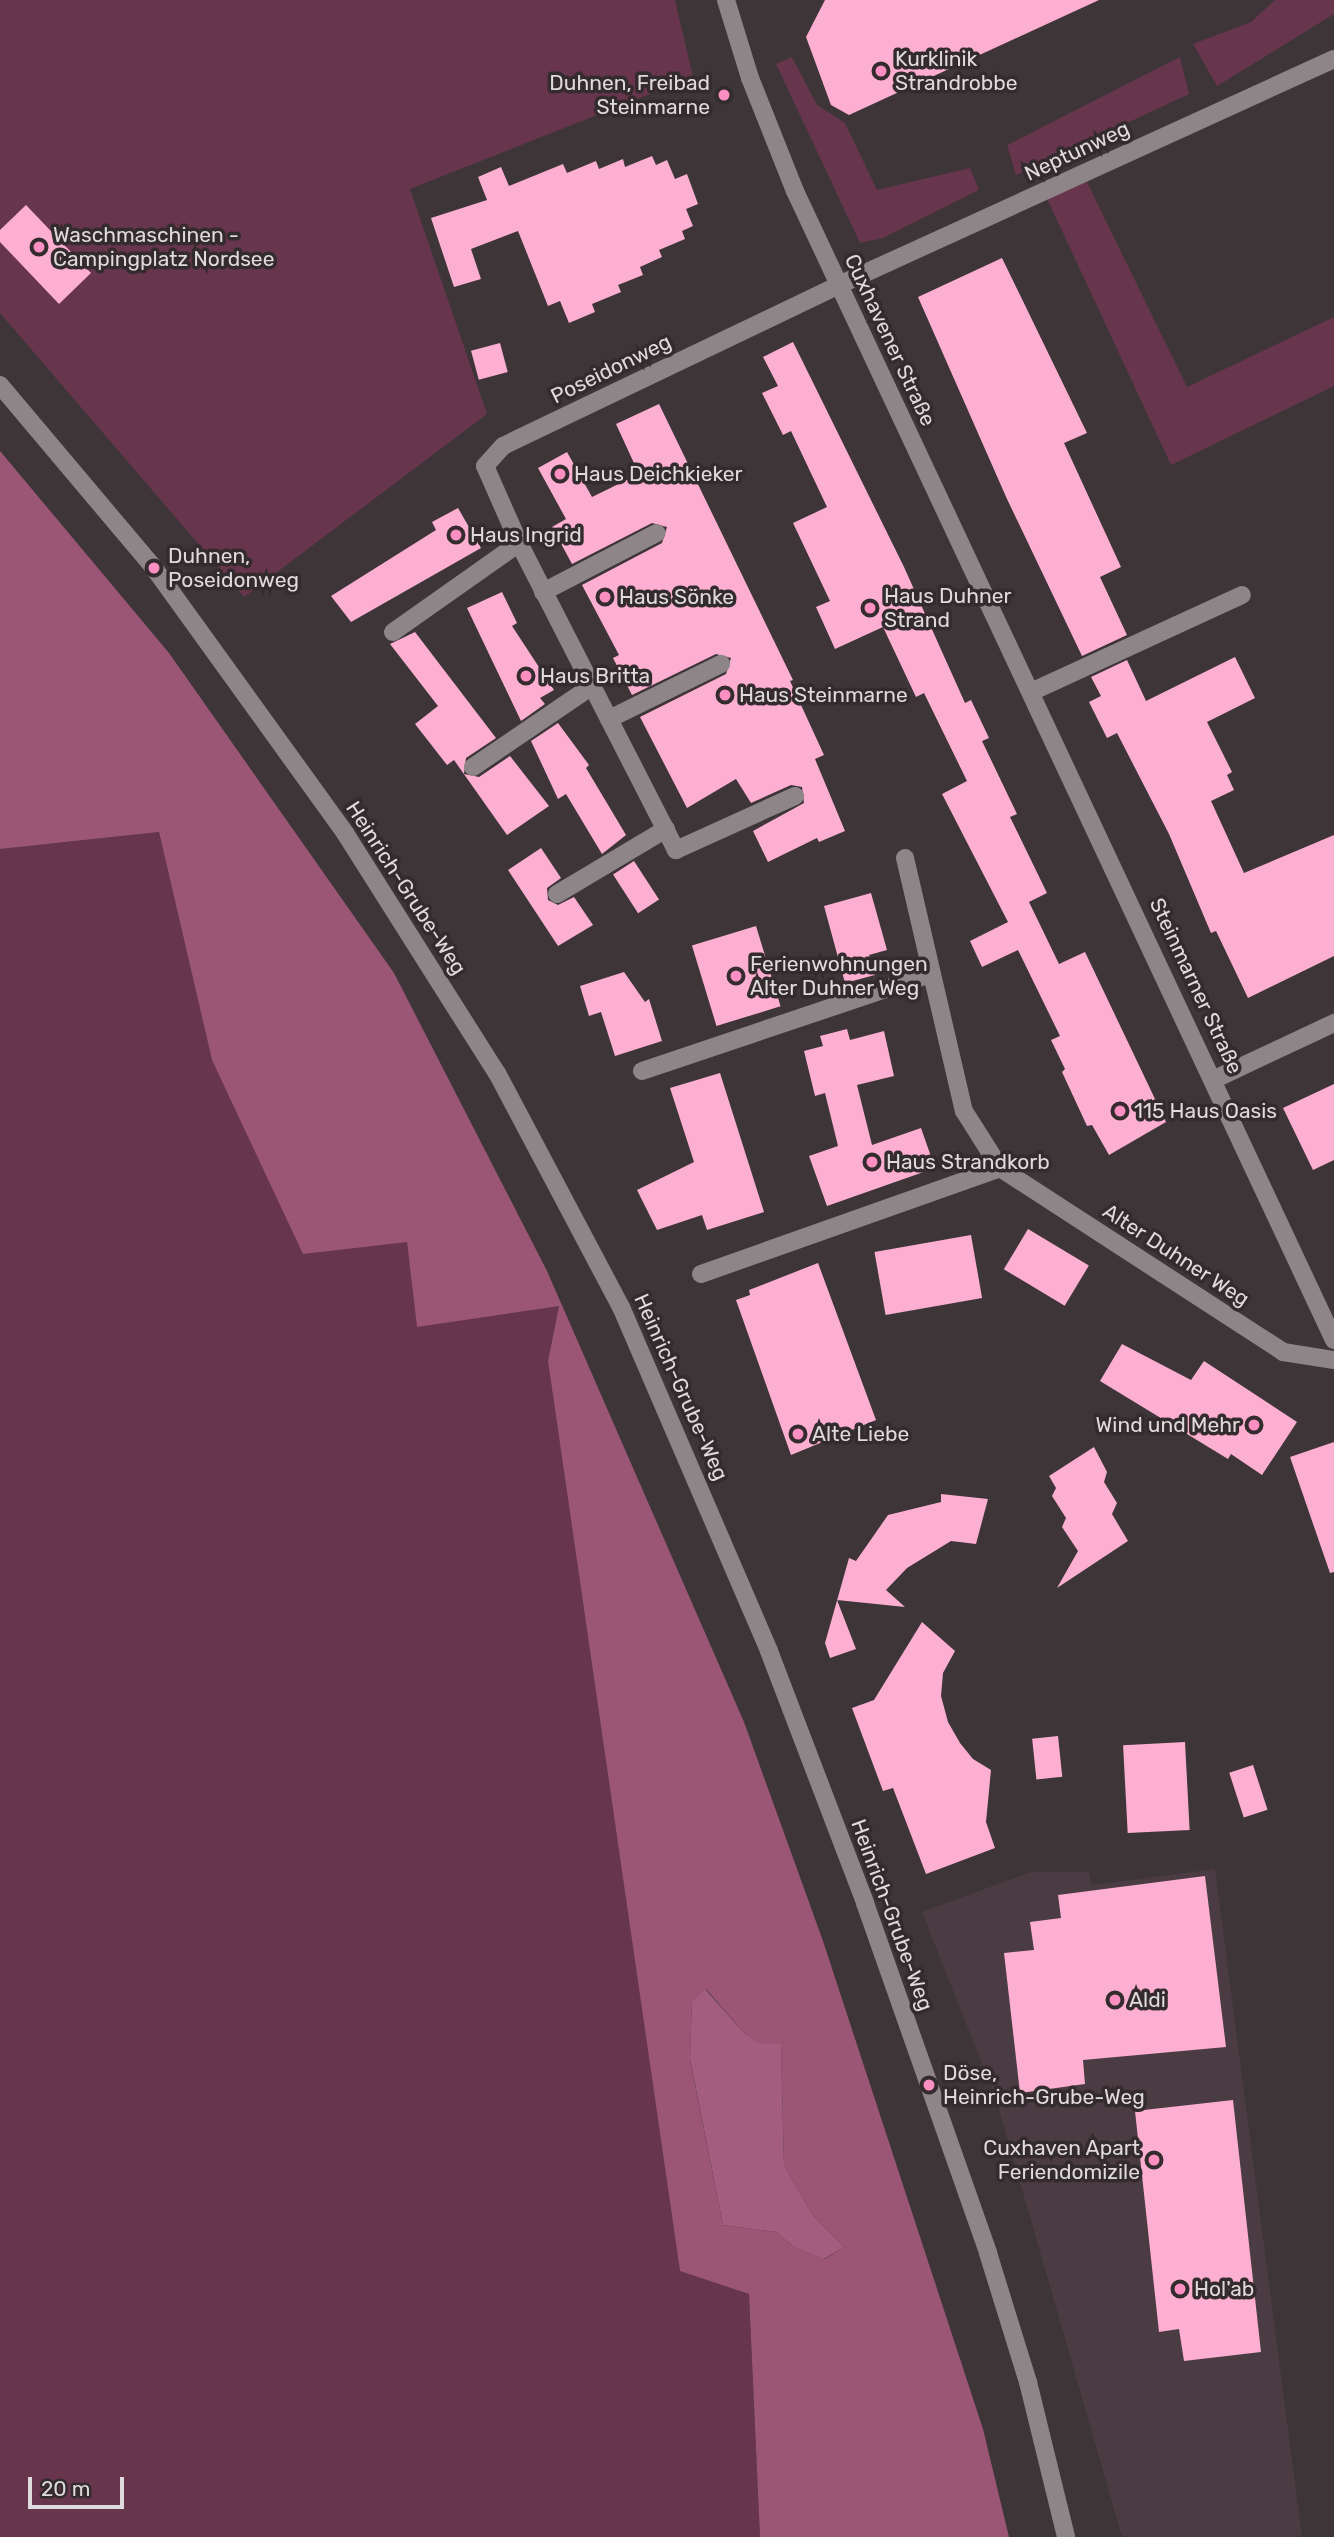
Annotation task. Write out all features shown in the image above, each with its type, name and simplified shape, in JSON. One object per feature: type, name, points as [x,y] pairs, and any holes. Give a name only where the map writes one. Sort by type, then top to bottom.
[{"type":"street","name":"Cuxhavener Straße","points":[[726,0],[768,127],[839,285],[1085,805]]},
{"type":"street","name":"Neptunweg","points":[[839,285],[1334,59]]},
{"type":"street","name":"Poseidonweg","points":[[795,796],[677,850],[519,543],[485,466],[503,446],[839,285]]},
{"type":"street","name":"Heinrich-Grube-Weg","points":[[0,385],[163,579],[345,833],[497,1073],[621,1307],[764,1638],[865,1903],[988,2252],[1028,2382],[1066,2537]]},
{"type":"street","points":[[544,592],[657,533]]},
{"type":"street","points":[[393,632],[519,543]]},
{"type":"street","points":[[1031,692],[1242,595]]},
{"type":"street","points":[[609,719],[721,664]]},
{"type":"street","points":[[473,767],[592,686]]},
{"type":"street","name":"Steinmarner Straße","points":[[1085,805],[1216,1079],[1334,1340]]},
{"type":"street","points":[[557,894],[666,829]]},
{"type":"street","name":"Alter Duhner Weg","points":[[905,858],[964,1111],[1000,1168],[1283,1352],[1334,1360]]},
{"type":"street","points":[[642,1071],[932,974]]},
{"type":"street","points":[[1216,1079],[1334,1023]]},
{"type":"street","points":[[701,1273],[1000,1168]]},
{"type":"shaded area","points":[[0,0],[675,0],[693,77],[410,189],[487,414],[244,597],[0,313]]},
{"type":"shaded area","points":[[1275,0],[1334,0],[1334,14],[1217,86],[1193,44],[1251,22]]},
{"type":"shaded area","points":[[792,57],[817,105],[845,123],[877,190],[970,168],[979,190],[883,238],[860,243],[776,64]]},
{"type":"shaded area","points":[[1180,57],[1189,94],[1016,175],[1007,145]]},
{"type":"shaded area","points":[[1083,174],[1187,387],[1334,317],[1334,386],[1171,465],[1044,192]]},
{"type":"shaded area","points":[[0,451],[169,653],[394,973],[547,1271],[744,1722],[823,1941],[983,2429],[1009,2537],[760,2537],[749,2294],[680,2271],[548,1361],[559,1306],[417,1327],[407,1242],[303,1254],[212,1060],[159,832],[0,849]],"holes":[[[706,1989],[744,2033],[760,2043],[781,2045],[784,2165],[812,2214],[844,2247],[825,2259],[794,2247],[776,2232],[723,2225],[690,2060],[692,2001]]]},
{"type":"shaded area","points":[[159,832],[212,1060],[407,1242],[417,1326],[559,1305],[548,1361],[680,2270],[749,2294],[760,2537],[0,2537],[0,849]]},
{"type":"shaded area","points":[[1215,1869],[1302,2537],[1122,2537],[996,2099],[922,1912],[1031,1872],[1089,1872],[1092,1885]]},
{"type":"shaded area","points":[[705,1989],[744,2033],[760,2043],[781,2044],[784,2165],[812,2214],[844,2247],[824,2259],[794,2247],[776,2232],[723,2225],[690,2059],[692,2001]]},
{"type":"building","name":"Kurklinik Strandrobbe","points":[[825,0],[1099,0],[849,115],[831,105],[806,37]]},
{"type":"building","points":[[652,156],[656,165],[667,160],[675,179],[687,174],[698,204],[686,209],[693,226],[682,231],[685,239],[659,250],[662,257],[640,267],[643,275],[618,285],[621,292],[592,304],[595,312],[569,323],[560,301],[548,306],[518,231],[471,249],[481,279],[454,287],[431,218],[487,200],[478,177],[501,167],[509,186],[563,164],[567,173],[596,161],[599,169],[623,159],[625,167]]},
{"type":"building","points":[[26,205],[91,273],[59,304],[0,242],[0,230]]},
{"type":"building","points":[[1002,258],[1087,433],[1064,443],[1121,567],[1100,577],[1127,635],[1082,656],[1007,499],[918,297]]},
{"type":"building","points":[[793,342],[904,567],[965,703],[971,700],[989,738],[982,741],[1017,814],[1010,817],[1047,893],[1029,902],[1059,964],[1085,952],[1166,1122],[1109,1155],[1092,1125],[1087,1126],[1062,1072],[1065,1069],[1051,1040],[1060,1036],[1018,950],[982,967],[970,941],[1008,922],[942,794],[967,781],[924,693],[916,697],[883,627],[835,649],[816,607],[830,601],[793,523],[827,507],[791,431],[783,435],[762,393],[778,386],[763,357]]},
{"type":"building","points":[[500,343],[508,372],[479,380],[471,351]]},
{"type":"building","points":[[659,404],[793,680],[790,681],[824,755],[815,759],[845,831],[819,842],[817,838],[768,862],[753,831],[804,803],[802,787],[791,785],[751,803],[736,779],[687,808],[640,717],[726,674],[731,658],[716,654],[632,695],[613,658],[619,655],[582,585],[662,543],[667,527],[652,523],[572,564],[552,527],[566,519],[538,468],[567,452],[592,497],[639,474],[616,424]]},
{"type":"building","points":[[458,508],[481,548],[351,622],[331,596],[436,530],[432,522]]},
{"type":"building","points":[[502,592],[517,623],[512,626],[554,690],[540,698],[545,704],[521,721],[467,608]]},
{"type":"building","points":[[415,632],[496,738],[466,758],[464,774],[479,777],[510,756],[549,806],[507,835],[454,760],[447,765],[415,724],[438,706],[390,644]]},
{"type":"building","points":[[1235,657],[1255,698],[1207,722],[1232,772],[1227,775],[1234,790],[1211,801],[1244,873],[1334,835],[1334,956],[1248,998],[1216,931],[1211,933],[1169,834],[1117,733],[1107,738],[1089,702],[1101,696],[1091,677],[1127,660],[1146,701]]},
{"type":"building","points":[[558,723],[589,765],[586,768],[626,835],[602,854],[566,794],[558,799],[531,741]]},
{"type":"building","points":[[541,848],[561,878],[547,888],[548,900],[558,905],[574,897],[593,925],[558,946],[508,870]]},
{"type":"building","points":[[634,861],[659,900],[638,913],[613,875]]},
{"type":"building","points":[[871,893],[887,950],[869,955],[875,975],[845,983],[824,906]]},
{"type":"building","name":"Ferienwohnungen Alter Duhner Weg","points":[[756,926],[781,1006],[716,1026],[692,946]]},
{"type":"building","points":[[624,972],[645,1002],[649,999],[662,1041],[615,1056],[601,1012],[589,1016],[580,986]]},
{"type":"building","points":[[847,1029],[850,1040],[884,1031],[894,1076],[857,1085],[872,1145],[921,1128],[935,1168],[827,1206],[809,1156],[838,1146],[825,1093],[815,1096],[804,1051],[823,1046],[820,1036]]},
{"type":"building","points":[[720,1073],[764,1212],[707,1230],[702,1215],[657,1230],[637,1190],[694,1162],[670,1088]]},
{"type":"building","points":[[1334,1084],[1334,1160],[1313,1170],[1283,1108]]},
{"type":"building","points":[[1028,1229],[1089,1266],[1065,1306],[1004,1269]]},
{"type":"building","points":[[971,1235],[982,1298],[886,1315],[874,1252]]},
{"type":"building","points":[[818,1263],[876,1420],[791,1455],[736,1300],[750,1295],[749,1290]]},
{"type":"building","points":[[1122,1344],[1191,1380],[1204,1361],[1297,1422],[1262,1475],[1231,1454],[1228,1459],[1100,1381]]},
{"type":"building","points":[[1334,1442],[1334,1572],[1330,1573],[1290,1457]]},
{"type":"building","points":[[1094,1447],[1107,1472],[1104,1482],[1117,1503],[1112,1514],[1128,1541],[1057,1588],[1078,1551],[1062,1527],[1066,1518],[1052,1496],[1056,1488],[1049,1476]]},
{"type":"building","points":[[941,1494],[988,1499],[976,1544],[951,1541],[907,1568],[886,1590],[905,1607],[837,1600],[849,1558],[856,1561],[888,1515],[941,1502]]},
{"type":"building","points":[[837,1600],[856,1649],[830,1658],[825,1643]]},
{"type":"building","points":[[922,1622],[955,1651],[943,1673],[941,1696],[948,1722],[960,1743],[973,1759],[991,1770],[986,1822],[995,1848],[926,1874],[893,1788],[883,1791],[852,1708],[874,1700]]},
{"type":"building","points":[[1058,1736],[1062,1777],[1036,1779],[1032,1739]]},
{"type":"building","points":[[1185,1742],[1190,1830],[1128,1833],[1123,1745]]},
{"type":"building","points":[[1253,1765],[1268,1810],[1244,1817],[1229,1773]]},
{"type":"building","name":"Aldi","points":[[1205,1876],[1226,2047],[1083,2060],[1085,2084],[1020,2093],[1004,1953],[1034,1950],[1030,1922],[1061,1918],[1058,1895]]},
{"type":"building","points":[[1233,2100],[1261,2352],[1184,2361],[1179,2329],[1159,2332],[1135,2111]]},
{"type":"place","name":"Kurklinik Strandrobbe","points":[[881,71]]},
{"type":"place","name":"Duhnen, Freibad Steinmarne","points":[[724,95]]},
{"type":"place","name":"Waschmaschinen - Campingplatz Nordsee","points":[[39,247]]},
{"type":"place","name":"Haus Deichkieker","points":[[560,474]]},
{"type":"place","name":"Haus Ingrid","points":[[456,535]]},
{"type":"place","name":"Duhnen, Poseidonweg","points":[[154,568]]},
{"type":"place","name":"Haus Sönke","points":[[605,597]]},
{"type":"place","name":"Haus Duhner Strand","points":[[870,608]]},
{"type":"place","name":"Haus Britta","points":[[526,676]]},
{"type":"place","name":"Haus Steinmarne","points":[[725,695]]},
{"type":"place","name":"Ferienwohnungen Alter Duhner Weg","points":[[736,976]]},
{"type":"place","name":"115 Haus Oasis","points":[[1120,1111]]},
{"type":"place","name":"Haus Strandkorb","points":[[872,1162]]},
{"type":"place","name":"Wind und Mehr","points":[[1254,1425]]},
{"type":"place","name":"Alte Liebe","points":[[798,1434]]},
{"type":"place","name":"Aldi","points":[[1115,2000]]},
{"type":"place","name":"Döse, Heinrich-Grube-Weg","points":[[929,2085]]},
{"type":"place","name":"Cuxhaven Apart Feriendomizile","points":[[1154,2160]]},
{"type":"place","name":"Hol'ab","points":[[1180,2289]]}]
